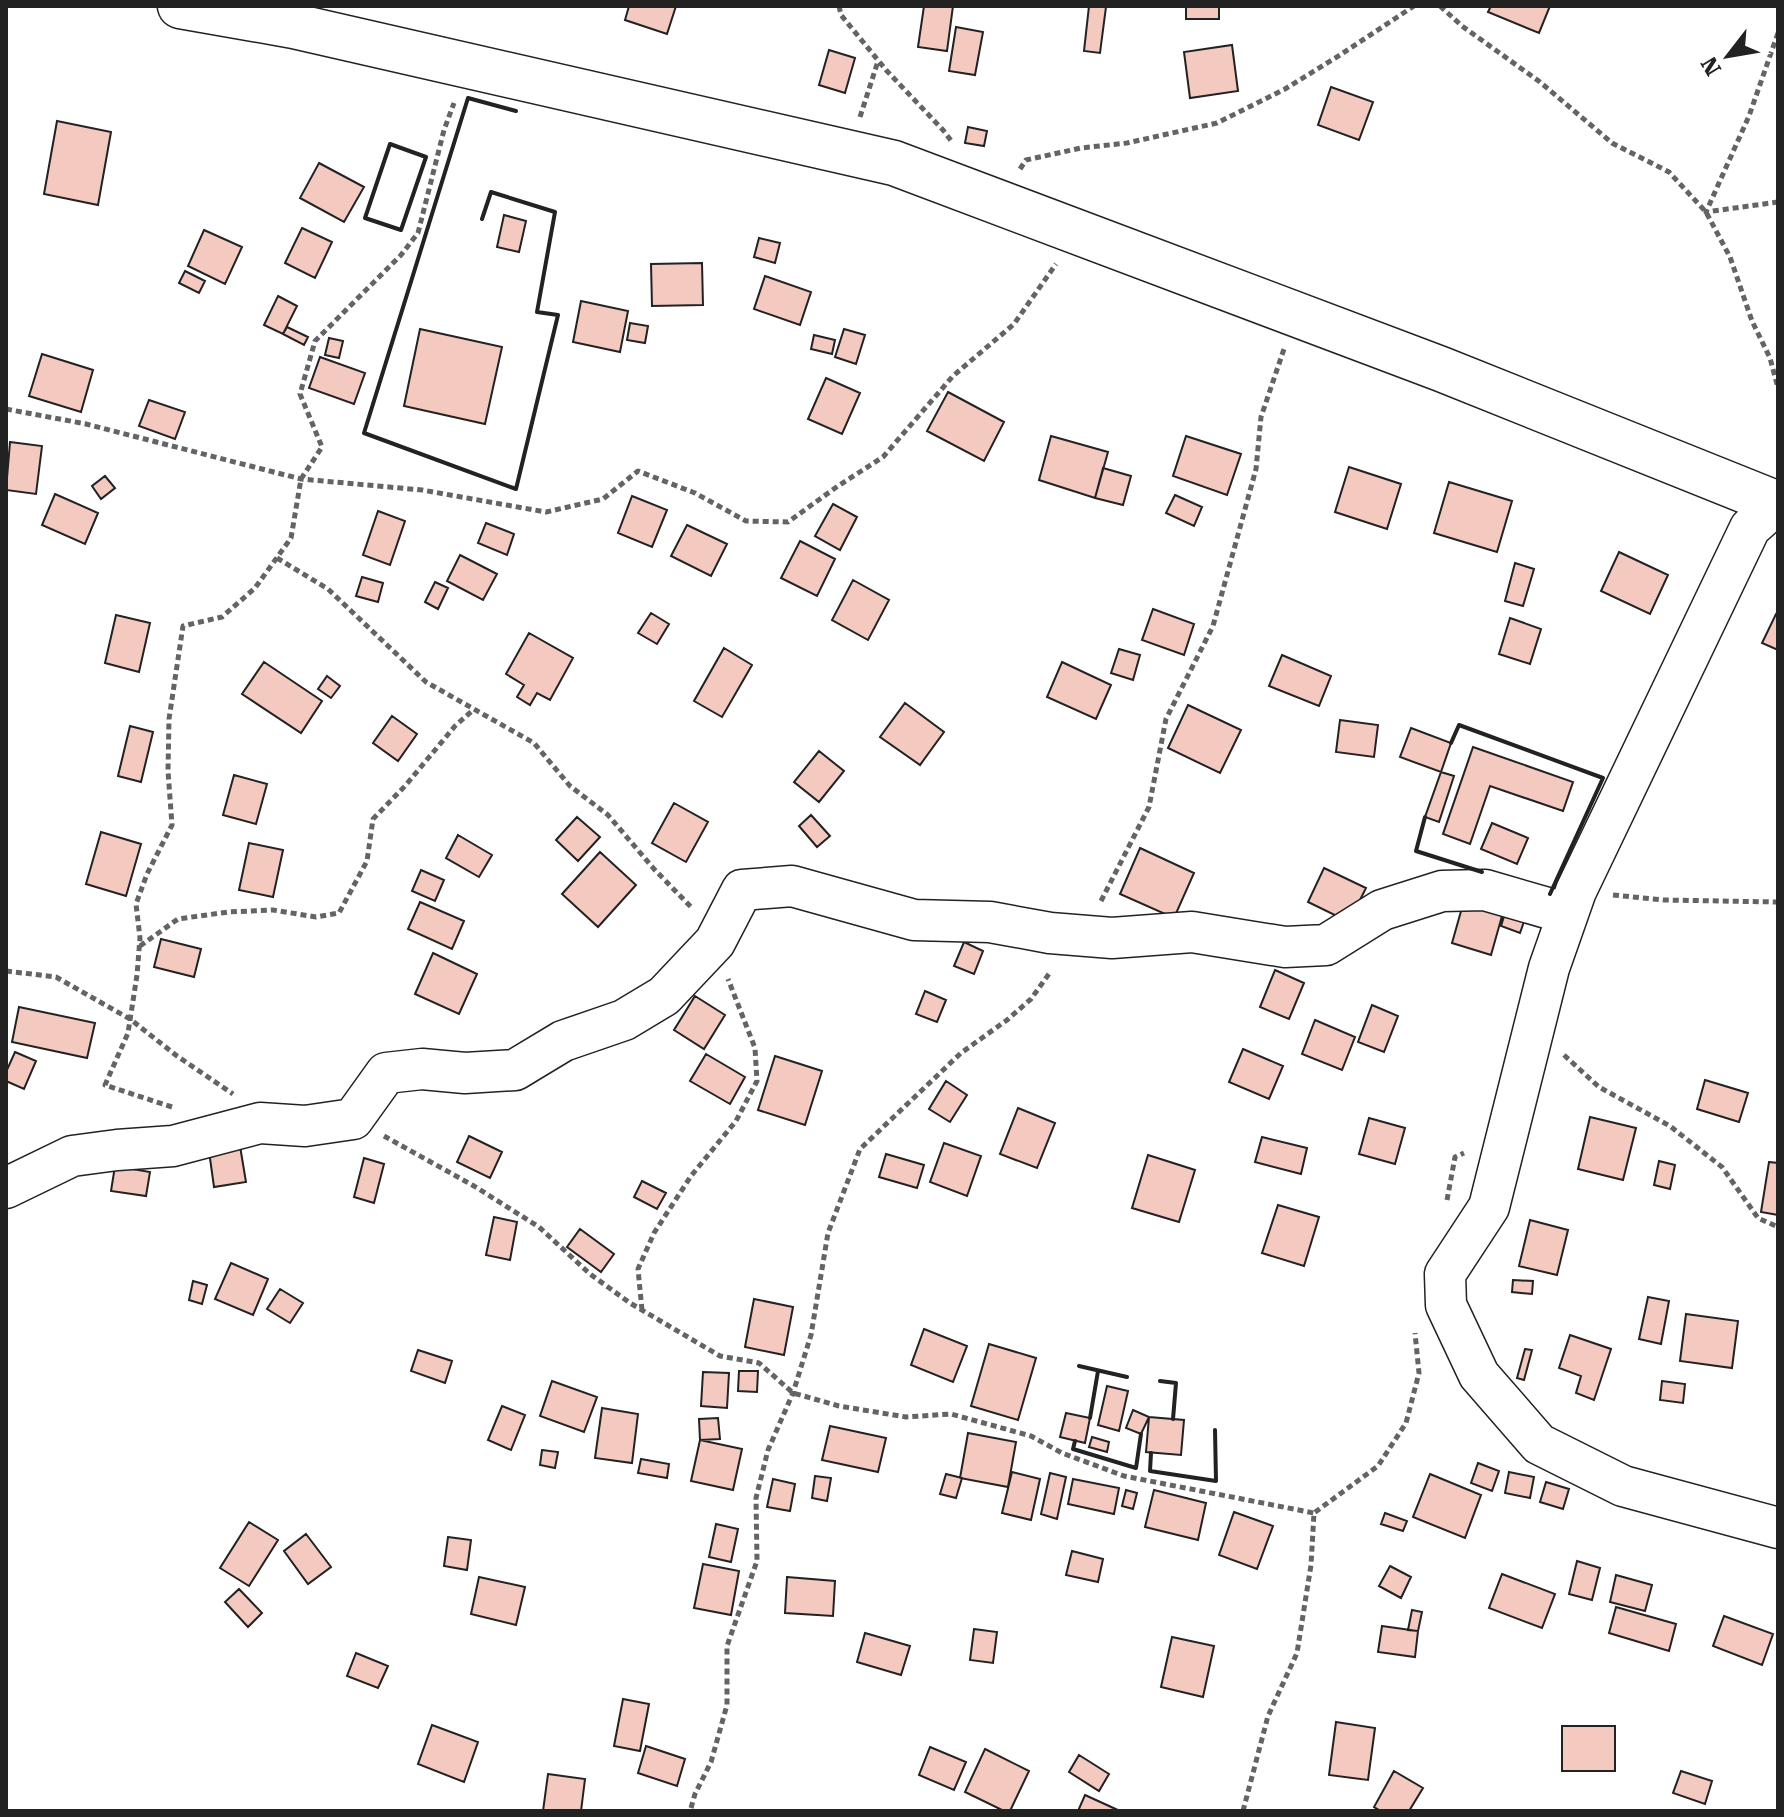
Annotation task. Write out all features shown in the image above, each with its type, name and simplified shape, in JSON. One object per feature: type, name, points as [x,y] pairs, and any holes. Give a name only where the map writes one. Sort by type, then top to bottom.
[{"type":"main road","points":[[180,6],[294,26],[894,163],[1441,369],[1778,503]]},
{"type":"street","points":[[1778,503],[1750,528],[1572,902],[1549,968],[1489,1207],[1445,1274],[1446,1305],[1479,1375],[1539,1444],[1623,1486],[1778,1528]]},
{"type":"street","points":[[6,1188],[72,1156],[173,1146],[260,1123],[305,1126],[353,1119],[386,1073],[422,1069],[465,1073],[515,1070],[563,1041],[624,1020],[664,996],[715,942],[742,890],[792,886],[914,920],[990,922],[1050,933],[1112,938],[1192,932],[1285,947],[1326,945],[1382,910],[1442,891],[1485,890],[1572,902]]},
{"type":"path","points":[[839,6],[841,15],[878,61],[943,130],[961,154]]},
{"type":"path","points":[[996,201],[1026,160],[1081,148],[1127,143],[1217,123],[1285,89],[1414,6]]},
{"type":"path","points":[[1440,6],[1462,26],[1540,82],[1612,143],[1669,172],[1706,212],[1730,257],[1752,321],[1770,358],[1778,388]]},
{"type":"path","points":[[1706,212],[1749,116],[1778,33]]},
{"type":"path","points":[[848,153],[878,61]]},
{"type":"path","points":[[173,1108],[105,1085],[128,1033],[140,938],[136,904],[147,874],[172,825],[168,771],[169,719],[183,626],[222,617],[255,588],[291,538],[301,479],[322,447],[300,394],[315,341],[401,255],[418,233],[444,130],[469,66]]},
{"type":"path","points":[[1706,212],[1778,202]]},
{"type":"path","points":[[6,409],[86,424],[301,479],[422,490],[546,512],[603,499],[638,471],[695,493],[746,521],[788,522],[883,457],[953,376],[1014,324],[1046,280],[1075,231]]},
{"type":"path","points":[[691,1808],[711,1762],[727,1705],[727,1646],[757,1561],[756,1498],[768,1450],[793,1393],[811,1335],[828,1233],[860,1149],[961,1053],[1031,999],[1103,897],[1149,807],[1166,719],[1213,626],[1256,469],[1261,417],[1296,314]]},
{"type":"path","points":[[277,558],[328,589],[426,682],[534,743],[570,786],[608,815],[701,917],[715,942],[755,1048],[757,1081],[736,1121],[691,1176],[654,1233],[638,1269],[642,1310]]},
{"type":"path","points":[[139,946],[178,919],[273,910],[316,917],[339,913],[367,861],[373,819],[455,726],[473,710]]},
{"type":"path","points":[[1572,902],[1778,902]]},
{"type":"path","points":[[6,971],[56,977],[130,1019],[177,1056],[229,1090],[260,1123]]},
{"type":"path","points":[[1535,1026],[1599,1087],[1670,1126],[1722,1167],[1758,1218],[1778,1227]]},
{"type":"path","points":[[353,1119],[474,1186],[539,1227],[590,1274],[642,1310],[720,1356],[759,1363],[793,1393],[839,1406],[906,1417],[951,1414],[1031,1436],[1062,1453],[1124,1476],[1314,1513],[1378,1466],[1406,1423],[1419,1373],[1415,1329]]},
{"type":"path","points":[[1445,1213],[1455,1157],[1508,1131]]},
{"type":"path","points":[[1243,1811],[1268,1716],[1297,1653],[1311,1565],[1314,1513]]},
{"type":"building","points":[[629,6],[676,6],[667,34],[625,20]]},
{"type":"building","points":[[924,6],[953,6],[947,51],[918,47]]},
{"type":"building","points":[[1089,6],[1106,7],[1100,53],[1084,51]]},
{"type":"building","points":[[1186,6],[1219,6],[1219,19],[1186,19]]},
{"type":"building","points":[[1491,6],[1550,6],[1539,33],[1488,12]]},
{"type":"building","points":[[956,27],[983,32],[975,75],[949,71]]},
{"type":"building","points":[[1232,45],[1238,91],[1190,98],[1184,52]]},
{"type":"building","points":[[829,50],[855,58],[845,93],[819,85]]},
{"type":"building","points":[[1331,87],[1373,102],[1359,140],[1318,125]]},
{"type":"building","points":[[57,121],[111,132],[98,205],[44,194]]},
{"type":"building","points":[[968,127],[987,131],[984,146],[965,143]]},
{"type":"building","points":[[319,163],[364,187],[344,222],[300,198]]},
{"type":"building","points":[[504,215],[526,221],[519,252],[497,247]]},
{"type":"building","points":[[302,228],[332,242],[315,278],[285,263]]},
{"type":"building","points":[[204,230],[242,247],[225,284],[188,266]]},
{"type":"building","points":[[759,238],[780,243],[775,263],[754,257]]},
{"type":"building","points":[[702,263],[703,305],[652,306],[651,264]]},
{"type":"building","points":[[185,271],[205,281],[199,293],[179,283]]},
{"type":"building","points":[[765,276],[811,292],[800,325],[754,309]]},
{"type":"building","points":[[278,296],[297,306],[283,334],[264,325]]},
{"type":"building","points":[[581,301],[628,311],[620,352],[573,342]]},
{"type":"building","points":[[630,323],[648,326],[645,343],[627,340]]},
{"type":"building","points":[[287,327],[308,337],[304,345],[283,334]]},
{"type":"building","points":[[420,329],[502,347],[485,424],[404,406]]},
{"type":"building","points":[[844,329],[865,335],[856,364],[835,357]]},
{"type":"building","points":[[814,335],[835,340],[832,354],[811,349]]},
{"type":"building","points":[[329,338],[343,341],[339,358],[325,355]]},
{"type":"building","points":[[42,354],[93,370],[81,412],[29,396]]},
{"type":"building","points":[[320,357],[365,373],[354,404],[309,388]]},
{"type":"building","points":[[826,378],[860,393],[842,434],[808,419]]},
{"type":"building","points":[[948,392],[1004,422],[984,461],[927,431]]},
{"type":"building","points":[[149,400],[185,412],[175,439],[139,426]]},
{"type":"building","points":[[1051,436],[1108,452],[1095,498],[1039,480]]},
{"type":"building","points":[[1186,436],[1241,454],[1227,495],[1173,476]]},
{"type":"building","points":[[10,442],[42,446],[36,494],[6,490]]},
{"type":"building","points":[[1349,467],[1401,484],[1387,529],[1335,512]]},
{"type":"building","points":[[1103,468],[1131,476],[1123,505],[1095,498]]},
{"type":"building","points":[[105,476],[115,488],[101,499],[92,486]]},
{"type":"building","points":[[1449,482],[1512,501],[1497,552],[1434,533]]},
{"type":"building","points":[[55,494],[98,513],[85,544],[42,525]]},
{"type":"building","points":[[1175,495],[1202,507],[1194,526],[1166,513]]},
{"type":"building","points":[[632,496],[667,510],[652,547],[618,533]]},
{"type":"building","points":[[833,504],[857,517],[840,550],[815,536]]},
{"type":"building","points":[[378,511],[405,521],[390,565],[363,555]]},
{"type":"building","points":[[486,523],[514,534],[507,555],[478,543]]},
{"type":"building","points":[[687,525],[727,544],[711,576],[671,556]]},
{"type":"building","points":[[800,541],[835,559],[817,596],[781,578]]},
{"type":"building","points":[[1619,552],[1668,575],[1650,614],[1601,591]]},
{"type":"building","points":[[460,555],[497,574],[483,600],[447,581]]},
{"type":"building","points":[[1515,563],[1534,569],[1523,606],[1505,601]]},
{"type":"building","points":[[362,577],[383,583],[378,602],[356,596]]},
{"type":"building","points":[[853,580],[889,600],[868,640],[832,620]]},
{"type":"building","points":[[435,582],[448,588],[438,609],[425,602]]},
{"type":"building","points":[[1153,609],[1194,624],[1184,655],[1142,640]]},
{"type":"building","points":[[651,613],[669,624],[657,644],[638,633]]},
{"type":"building","points":[[116,615],[150,623],[139,672],[105,663]]},
{"type":"building","points":[[1778,615],[1778,650],[1762,643]]},
{"type":"building","points":[[1510,618],[1541,629],[1530,664],[1499,654]]},
{"type":"building","points":[[529,633],[573,658],[550,700],[537,693],[530,705],[517,697],[524,685],[506,674]]},
{"type":"building","points":[[724,648],[752,665],[722,717],[694,701]]},
{"type":"building","points":[[1119,649],[1140,655],[1133,680],[1111,673]]},
{"type":"building","points":[[1282,655],[1331,676],[1319,706],[1269,686]]},
{"type":"building","points":[[264,662],[322,701],[301,733],[242,694]]},
{"type":"building","points":[[1062,662],[1111,685],[1096,719],[1047,697]]},
{"type":"building","points":[[327,676],[340,686],[331,698],[318,689]]},
{"type":"building","points":[[905,703],[944,732],[920,765],[880,737]]},
{"type":"building","points":[[1188,705],[1241,730],[1220,773],[1168,748]]},
{"type":"building","points":[[392,716],[417,734],[398,761],[373,743]]},
{"type":"building","points":[[1340,720],[1378,725],[1374,757],[1336,752]]},
{"type":"building","points":[[130,726],[153,732],[141,782],[118,776]]},
{"type":"building","points":[[1411,728],[1451,743],[1441,772],[1400,757]]},
{"type":"building","points":[[1473,747],[1573,782],[1563,811],[1490,786],[1470,844],[1443,834]]},
{"type":"building","points":[[819,751],[844,771],[819,802],[794,782]]},
{"type":"building","points":[[1441,772],[1454,776],[1439,822],[1425,817]]},
{"type":"building","points":[[234,775],[267,784],[256,824],[223,815]]},
{"type":"building","points":[[674,803],[708,822],[686,862],[652,843]]},
{"type":"building","points":[[811,815],[830,836],[817,847],[799,826]]},
{"type":"building","points":[[577,817],[600,837],[578,861],[556,840]]},
{"type":"building","points":[[1492,823],[1528,838],[1517,864],[1481,849]]},
{"type":"building","points":[[101,832],[141,844],[126,896],[86,884]]},
{"type":"building","points":[[458,835],[492,855],[479,877],[446,858]]},
{"type":"building","points":[[249,843],[283,850],[273,897],[239,890]]},
{"type":"building","points":[[1140,848],[1194,873],[1174,918],[1120,894]]},
{"type":"building","points":[[600,852],[636,885],[598,927],[562,894]]},
{"type":"building","points":[[1324,868],[1366,888],[1349,922],[1308,902]]},
{"type":"building","points":[[421,870],[444,880],[435,901],[412,891]]},
{"type":"building","points":[[1465,897],[1504,909],[1491,955],[1452,943]]},
{"type":"building","points":[[420,902],[464,921],[452,949],[408,929]]},
{"type":"building","points":[[1506,910],[1526,916],[1520,933],[1501,926]]},
{"type":"building","points":[[161,939],[201,949],[194,977],[154,967]]},
{"type":"building","points":[[964,942],[983,951],[974,974],[954,966]]},
{"type":"building","points":[[433,953],[477,974],[459,1014],[415,994]]},
{"type":"building","points":[[1275,970],[1304,983],[1289,1019],[1260,1007]]},
{"type":"building","points":[[925,991],[946,1000],[937,1022],[916,1014]]},
{"type":"building","points":[[695,996],[725,1015],[704,1049],[674,1030]]},
{"type":"building","points":[[1372,1005],[1398,1016],[1384,1052],[1358,1042]]},
{"type":"building","points":[[19,1007],[95,1023],[87,1058],[12,1042]]},
{"type":"building","points":[[1315,1020],[1355,1037],[1342,1070],[1302,1054]]},
{"type":"building","points":[[1243,1049],[1283,1066],[1269,1099],[1229,1082]]},
{"type":"building","points":[[15,1052],[36,1061],[24,1089],[6,1081],[6,1072]]},
{"type":"building","points":[[706,1054],[745,1077],[730,1104],[690,1081]]},
{"type":"building","points":[[775,1056],[822,1071],[805,1125],[758,1110]]},
{"type":"building","points":[[1705,1080],[1748,1093],[1739,1122],[1697,1109]]},
{"type":"building","points":[[946,1081],[967,1095],[950,1122],[929,1109]]},
{"type":"building","points":[[1018,1108],[1055,1123],[1037,1168],[1000,1154]]},
{"type":"building","points":[[1590,1117],[1636,1128],[1623,1180],[1578,1169]]},
{"type":"building","points":[[1369,1118],[1405,1128],[1395,1164],[1359,1154]]},
{"type":"building","points":[[469,1136],[502,1152],[490,1178],[457,1162]]},
{"type":"building","points":[[1262,1137],[1307,1148],[1301,1174],[1255,1162]]},
{"type":"building","points":[[944,1143],[981,1156],[967,1196],[930,1182]]},
{"type":"building","points":[[240,1146],[246,1182],[214,1187],[209,1151]]},
{"type":"building","points":[[886,1154],[924,1165],[917,1188],[879,1177]]},
{"type":"building","points":[[1148,1155],[1195,1170],[1179,1222],[1132,1208]]},
{"type":"building","points":[[364,1158],[384,1164],[374,1203],[354,1197]]},
{"type":"building","points":[[1659,1161],[1675,1165],[1670,1189],[1654,1185]]},
{"type":"building","points":[[1769,1162],[1778,1163],[1778,1215],[1761,1212]]},
{"type":"building","points":[[115,1166],[150,1172],[146,1196],[111,1191]]},
{"type":"building","points":[[642,1181],[666,1193],[657,1209],[634,1197]]},
{"type":"building","points":[[1278,1205],[1319,1217],[1304,1266],[1262,1253]]},
{"type":"building","points":[[494,1217],[517,1222],[510,1260],[486,1255]]},
{"type":"building","points":[[1530,1220],[1568,1230],[1557,1275],[1519,1266]]},
{"type":"building","points":[[580,1229],[614,1254],[601,1272],[567,1247]]},
{"type":"building","points":[[231,1263],[268,1279],[253,1315],[215,1299]]},
{"type":"building","points":[[1513,1280],[1533,1281],[1532,1294],[1512,1292]]},
{"type":"building","points":[[193,1281],[207,1285],[202,1304],[189,1300]]},
{"type":"building","points":[[280,1289],[303,1303],[290,1323],[267,1309]]},
{"type":"building","points":[[1648,1297],[1669,1301],[1661,1344],[1639,1339]]},
{"type":"building","points":[[754,1299],[793,1307],[784,1355],[745,1347]]},
{"type":"building","points":[[1686,1314],[1738,1321],[1732,1368],[1680,1361]]},
{"type":"building","points":[[924,1329],[967,1346],[953,1382],[911,1365]]},
{"type":"building","points":[[1570,1335],[1611,1349],[1594,1400],[1576,1393],[1581,1376],[1559,1368]]},
{"type":"building","points":[[989,1344],[1036,1358],[1018,1420],[971,1406]]},
{"type":"building","points":[[1525,1349],[1532,1350],[1524,1380],[1517,1378]]},
{"type":"building","points":[[418,1350],[452,1361],[445,1383],[411,1371]]},
{"type":"building","points":[[739,1371],[758,1371],[757,1392],[738,1391]]},
{"type":"building","points":[[703,1372],[729,1373],[727,1408],[701,1406]]},
{"type":"building","points":[[552,1381],[597,1397],[584,1432],[540,1416]]},
{"type":"building","points":[[1662,1381],[1685,1384],[1683,1403],[1660,1400]]},
{"type":"building","points":[[1107,1386],[1128,1391],[1119,1431],[1098,1425]]},
{"type":"building","points":[[502,1406],[525,1415],[511,1450],[488,1440]]},
{"type":"building","points":[[602,1408],[638,1414],[632,1463],[595,1458]]},
{"type":"building","points":[[1133,1410],[1149,1417],[1141,1434],[1126,1428]]},
{"type":"building","points":[[1066,1413],[1090,1418],[1085,1443],[1060,1437]]},
{"type":"building","points":[[1149,1417],[1184,1420],[1181,1455],[1146,1452]]},
{"type":"building","points":[[718,1418],[720,1439],[700,1440],[699,1419]]},
{"type":"building","points":[[830,1426],[886,1438],[878,1472],[822,1460]]},
{"type":"building","points":[[968,1433],[1016,1442],[1008,1487],[960,1478]]},
{"type":"building","points":[[1092,1437],[1109,1442],[1107,1452],[1089,1447]]},
{"type":"building","points":[[700,1440],[742,1449],[733,1490],[691,1481]]},
{"type":"building","points":[[542,1450],[558,1452],[555,1468],[540,1465]]},
{"type":"building","points":[[641,1459],[669,1464],[667,1478],[638,1473]]},
{"type":"building","points":[[1478,1463],[1499,1471],[1492,1491],[1471,1483]]},
{"type":"building","points":[[1012,1472],[1040,1479],[1031,1520],[1002,1513]]},
{"type":"building","points":[[1509,1472],[1534,1477],[1530,1498],[1505,1493]]},
{"type":"building","points":[[1050,1473],[1066,1477],[1057,1519],[1041,1514]]},
{"type":"building","points":[[946,1474],[962,1478],[956,1498],[940,1494]]},
{"type":"building","points":[[1430,1474],[1481,1495],[1465,1538],[1413,1517]]},
{"type":"building","points":[[815,1476],[831,1478],[827,1501],[812,1498]]},
{"type":"building","points":[[773,1479],[795,1484],[790,1511],[767,1507]]},
{"type":"building","points":[[1073,1479],[1119,1488],[1114,1514],[1068,1504]]},
{"type":"building","points":[[1546,1482],[1569,1489],[1563,1509],[1540,1502]]},
{"type":"building","points":[[1126,1490],[1137,1493],[1133,1509],[1122,1506]]},
{"type":"building","points":[[1154,1490],[1206,1503],[1198,1540],[1145,1527]]},
{"type":"building","points":[[1234,1512],[1273,1526],[1257,1569],[1219,1555]]},
{"type":"building","points":[[1385,1513],[1407,1521],[1403,1531],[1381,1524]]},
{"type":"building","points":[[249,1522],[278,1540],[249,1586],[220,1568]]},
{"type":"building","points":[[716,1524],[738,1529],[731,1562],[709,1557]]},
{"type":"building","points":[[306,1534],[331,1567],[308,1584],[284,1551]]},
{"type":"building","points":[[448,1537],[471,1540],[467,1570],[444,1566]]},
{"type":"building","points":[[1072,1551],[1103,1559],[1098,1582],[1066,1575]]},
{"type":"building","points":[[1577,1561],[1600,1568],[1592,1600],[1569,1594]]},
{"type":"building","points":[[703,1564],[739,1571],[731,1615],[694,1608]]},
{"type":"building","points":[[1390,1566],[1411,1577],[1401,1598],[1379,1586]]},
{"type":"building","points":[[1502,1574],[1555,1594],[1542,1628],[1489,1608]]},
{"type":"building","points":[[1616,1575],[1652,1585],[1645,1611],[1610,1602]]},
{"type":"building","points":[[479,1577],[525,1587],[516,1625],[471,1614]]},
{"type":"building","points":[[787,1577],[835,1581],[833,1616],[785,1613]]},
{"type":"building","points":[[239,1589],[262,1613],[248,1627],[225,1602]]},
{"type":"building","points":[[1616,1607],[1676,1624],[1669,1651],[1609,1633]]},
{"type":"building","points":[[1412,1610],[1422,1612],[1418,1631],[1408,1630]]},
{"type":"building","points":[[1724,1616],[1773,1634],[1762,1665],[1713,1646]]},
{"type":"building","points":[[1382,1626],[1418,1631],[1415,1657],[1378,1652]]},
{"type":"building","points":[[974,1629],[997,1632],[993,1663],[970,1660]]},
{"type":"building","points":[[865,1633],[910,1646],[901,1675],[857,1662]]},
{"type":"building","points":[[1172,1637],[1214,1646],[1203,1697],[1161,1687]]},
{"type":"building","points":[[356,1653],[388,1666],[378,1688],[347,1676]]},
{"type":"building","points":[[623,1699],[649,1704],[640,1751],[614,1746]]},
{"type":"building","points":[[1336,1722],[1375,1728],[1368,1780],[1329,1775]]},
{"type":"building","points":[[432,1725],[478,1742],[464,1782],[418,1764]]},
{"type":"building","points":[[1562,1726],[1615,1726],[1615,1771],[1562,1771]]},
{"type":"building","points":[[646,1746],[685,1759],[677,1786],[638,1773]]},
{"type":"building","points":[[930,1747],[966,1762],[954,1790],[919,1775]]},
{"type":"building","points":[[985,1749],[1029,1771],[1010,1811],[965,1792]]},
{"type":"building","points":[[1079,1755],[1109,1774],[1099,1791],[1069,1772]]},
{"type":"building","points":[[1394,1771],[1423,1788],[1409,1811],[1381,1811],[1374,1807]]},
{"type":"building","points":[[1681,1771],[1712,1781],[1705,1804],[1673,1793]]},
{"type":"building","points":[[548,1774],[585,1779],[581,1811],[543,1811]]},
{"type":"building","points":[[1085,1795],[1120,1811],[1078,1811]]},
{"type":"wall","points":[[482,219],[491,192],[555,212],[537,312],[558,315],[516,489],[364,433],[468,98],[516,111]]},
{"type":"wall","points":[[390,144],[426,157],[401,230],[365,218],[390,144]]},
{"type":"wall","points":[[1451,743],[1459,725],[1603,778],[1550,894]]},
{"type":"wall","points":[[1425,817],[1416,851],[1482,872]]},
{"type":"wall","points":[[1079,1366],[1127,1377]]},
{"type":"wall","points":[[1090,1418],[1098,1371]]},
{"type":"wall","points":[[1160,1381],[1176,1383],[1173,1419]]},
{"type":"wall","points":[[1151,1453],[1150,1471],[1216,1481],[1215,1430]]},
{"type":"wall","points":[[1075,1441],[1073,1449],[1136,1468],[1141,1434]]}]
